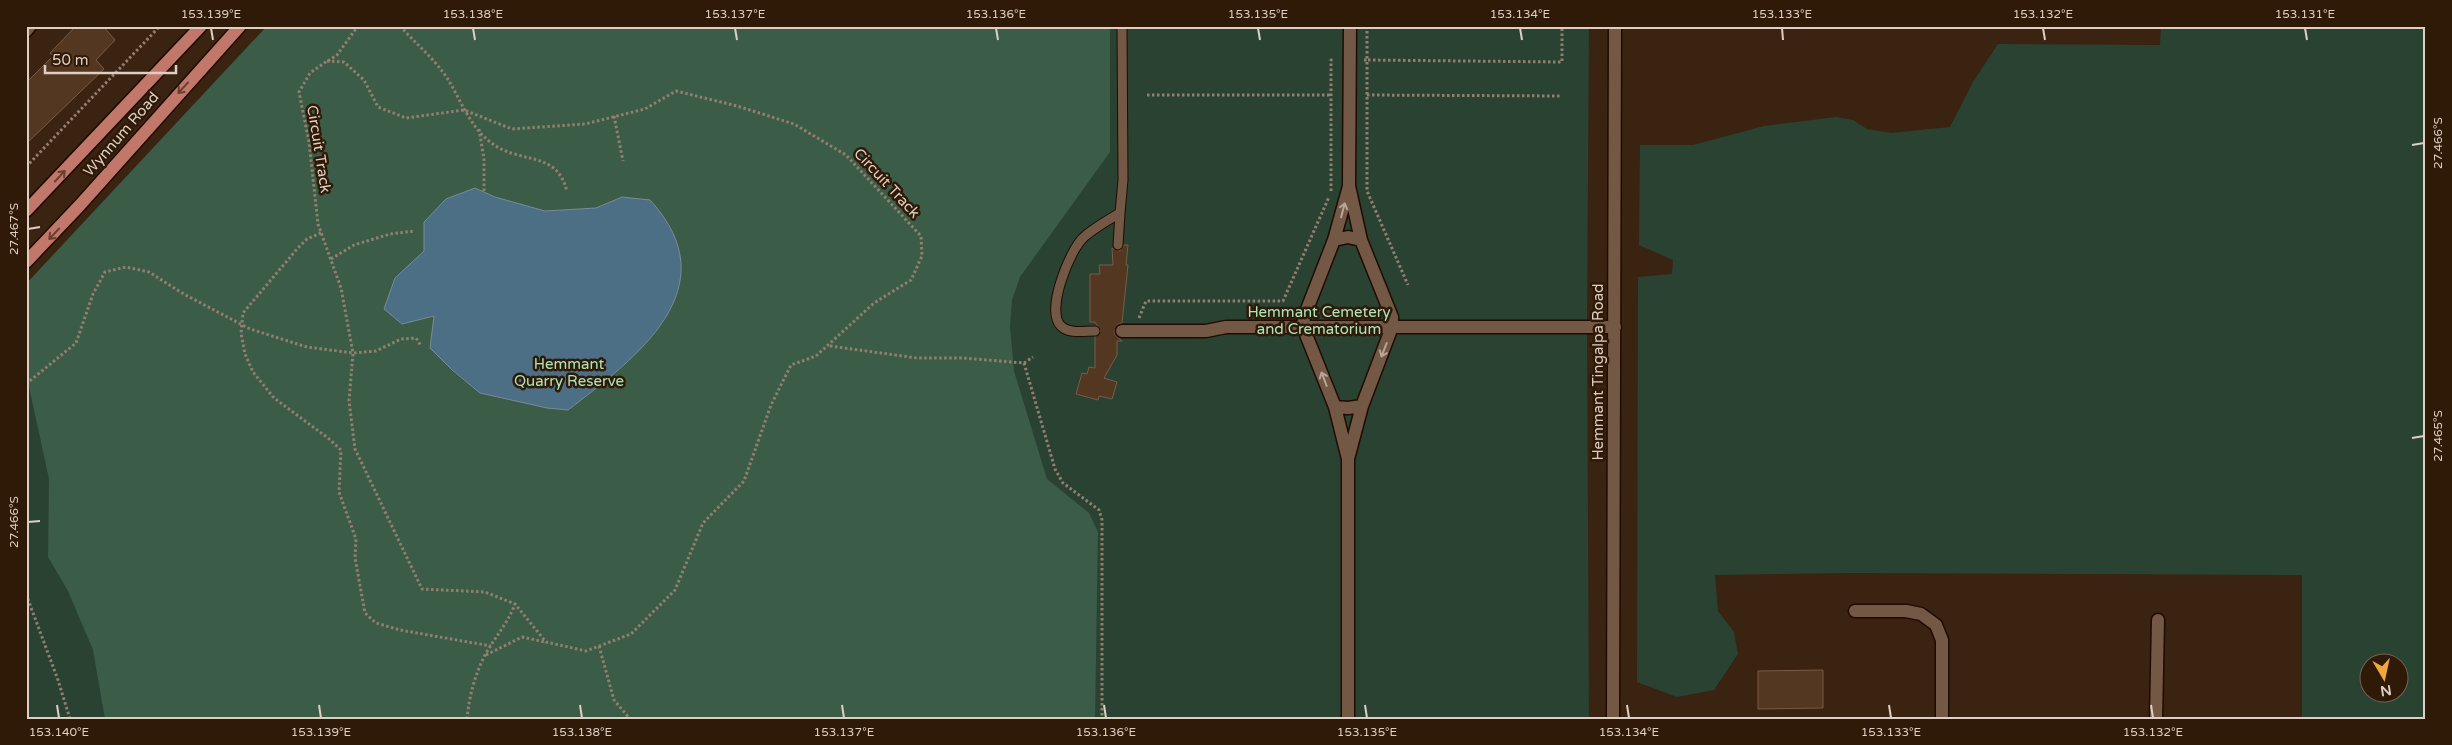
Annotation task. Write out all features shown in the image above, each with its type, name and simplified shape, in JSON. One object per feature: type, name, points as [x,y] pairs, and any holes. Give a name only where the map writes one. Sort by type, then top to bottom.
[{"type":"main road","name":"Wynnum Road","points":[[26,212],[201,26]]},
{"type":"main road","name":"Wynnum Road","points":[[26,262],[80,205],[240,26]]},
{"type":"street","points":[[26,31],[30,26]]},
{"type":"street","points":[[1348,459],[1362,406],[1392,327],[1392,317],[1361,240],[1349,186],[1350,26]]},
{"type":"street","name":"Hemmant Tingalpa Road","points":[[1613,719],[1615,26]]},
{"type":"street","points":[[1348,719],[1348,459],[1335,407],[1303,327],[1304,316],[1334,240],[1349,186]]},
{"type":"street","points":[[1334,240],[1348,237],[1361,240]]},
{"type":"street","points":[[1122,331],[1303,327],[1615,327]]},
{"type":"street","points":[[1335,407],[1362,406]]},
{"type":"street","points":[[1855,611],[1906,611],[1921,614],[1936,625],[1942,640],[1942,719]]},
{"type":"street","points":[[2156,719],[2158,620]]},
{"type":"lane","points":[[1118,245],[1124,180],[1122,26]]},
{"type":"lane","points":[[1095,331],[1071,331],[1063,328],[1055,316],[1055,302],[1065,273],[1083,238],[1120,213]]},
{"type":"path","points":[[26,168],[160,26]]},
{"type":"path","points":[[327,61],[337,55],[358,26]]},
{"type":"path","points":[[400,26],[448,79],[464,110],[489,141],[507,152],[552,165],[564,178],[567,192]]},
{"type":"path","points":[[1367,26],[1367,191],[1408,285]]},
{"type":"path","points":[[1138,331],[1139,314],[1146,301],[1283,301],[1331,192],[1331,60],[1562,62],[1562,26]]},
{"type":"path","name":"Circuit Track","points":[[327,61],[344,62],[364,80],[378,107],[406,118],[464,110],[512,129],[585,124],[645,109],[676,91],[737,106],[794,124],[846,155],[898,209],[920,236],[922,256],[911,280],[874,303],[830,346],[816,356],[791,365],[771,405],[744,481],[703,522],[675,590],[630,634],[586,651],[546,642],[515,604],[485,592],[422,589],[355,449],[349,402],[353,353],[341,288],[318,224],[309,142],[298,92],[310,73],[327,61]]},
{"type":"path","points":[[1147,95],[1331,95]]},
{"type":"path","points":[[1367,95],[1562,96]]},
{"type":"path","points":[[614,116],[623,161]]},
{"type":"path","points":[[479,129],[484,159],[484,192]]},
{"type":"path","points":[[330,259],[354,245],[390,234],[414,231]]},
{"type":"path","points":[[321,233],[307,239],[297,249],[243,313],[244,354],[253,372],[274,398],[328,438],[341,450],[340,492],[356,539],[354,558],[364,613],[376,623],[400,630],[492,646]]},
{"type":"path","points":[[26,384],[76,343],[93,294],[105,272],[126,266],[149,272],[182,293],[242,325],[307,346],[353,353],[376,351],[401,339],[416,338],[422,346]]},
{"type":"path","points":[[830,346],[917,358],[964,358],[1024,363],[1033,357]]},
{"type":"path","points":[[1024,363],[1055,469],[1063,483],[1099,510],[1102,520],[1102,719]]},
{"type":"path","points":[[26,493],[26,513]]},
{"type":"path","points":[[26,594],[58,680],[70,719]]},
{"type":"path","points":[[466,719],[468,699],[485,655],[508,622],[515,604]]},
{"type":"path","points":[[485,655],[522,638],[546,642]]},
{"type":"path","points":[[599,646],[614,700],[630,719]]},
{"type":"shaded area","points":[[2423,565],[2426,565],[2426,719],[2423,719]]},
{"type":"green space","name":"Hemmant Quarry Reserve","points":[[267,26],[1589,26],[1587,327],[1589,719],[26,719],[26,284]]},
{"type":"green space","name":"Hemmant Quarry Reserve","points":[[267,26],[1110,26],[1110,152],[1020,277],[1012,300],[1010,326],[1014,371],[1047,479],[1089,513],[1098,532],[1095,719],[105,719],[93,650],[68,591],[48,557],[49,479],[26,373],[26,284]],"holes":[[[475,188],[495,197],[545,211],[596,208],[622,197],[511,399],[480,393],[452,371],[430,348],[435,315],[395,278],[424,251]]]},
{"type":"green space","points":[[2161,26],[2426,26],[2426,565],[2423,566],[2423,719],[2302,719],[2302,575],[1850,573],[1715,575],[1718,611],[1734,632],[1738,654],[1714,690],[1677,697],[1637,682],[1638,277],[1672,274],[1673,260],[1639,245],[1640,145],[1693,145],[1764,126],[1836,117],[1853,120],[1867,129],[1891,133],[1950,127],[1973,82],[1998,44],[2160,45]]},
{"type":"water","points":[[475,188],[495,197],[545,211],[596,208],[622,197],[650,200],[673,232],[681,263],[678,291],[665,318],[645,344],[621,368],[568,410],[547,408],[480,393],[452,370],[430,348],[434,316],[402,324],[384,309],[395,278],[424,251],[424,222],[446,199]]},
{"type":"building","points":[[76,26],[103,26],[115,40],[96,60],[104,69],[26,144],[26,83],[53,56],[50,53]]},
{"type":"building","points":[[1124,245],[1128,245],[1126,265],[1128,265],[1122,323],[1118,324],[1114,331],[1115,335],[1122,341],[1117,341],[1117,355],[1104,378],[1117,382],[1112,399],[1099,396],[1098,400],[1076,394],[1082,373],[1087,374],[1089,367],[1095,368],[1095,337],[1101,331],[1095,322],[1090,322],[1090,274],[1100,274],[1099,265],[1113,265],[1112,248],[1120,251]]},
{"type":"building","points":[[1823,670],[1823,708],[1758,709],[1758,671]]},
{"type":"park label","name":"Hemmant Cemetery and Crematorium","points":[[1319,320]]}]
